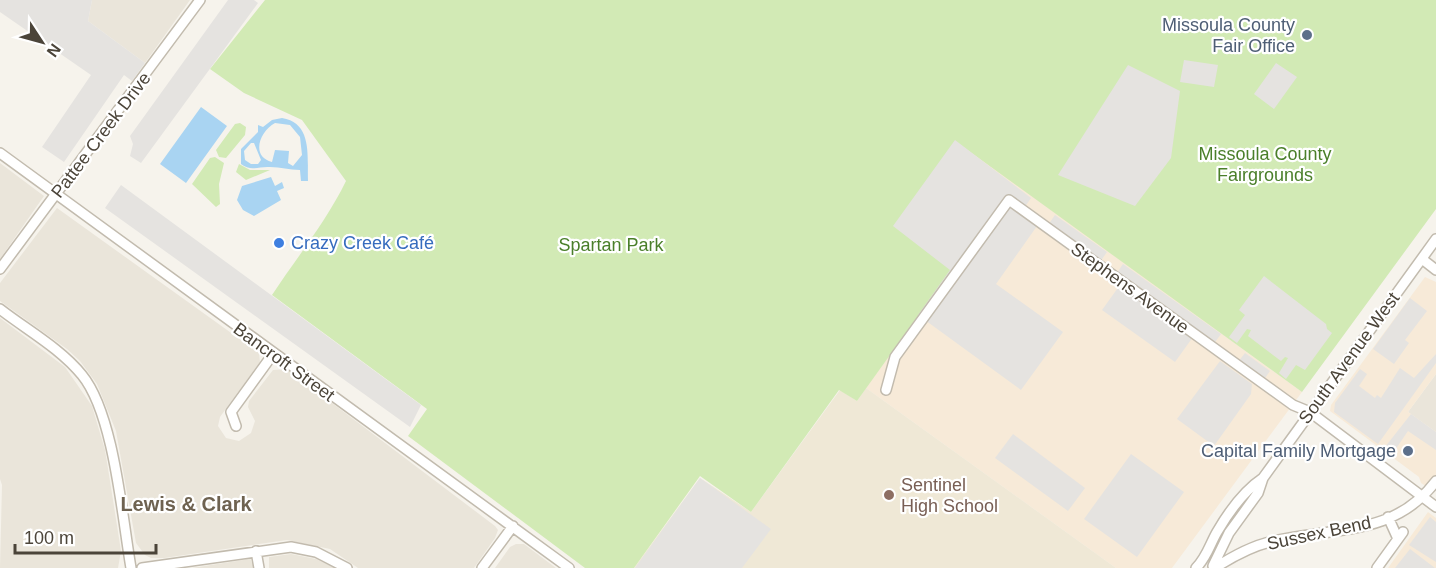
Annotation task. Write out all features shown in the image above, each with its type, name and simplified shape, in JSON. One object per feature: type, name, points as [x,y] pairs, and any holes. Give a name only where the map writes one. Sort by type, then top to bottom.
[{"type":"street","name":"Pattee Creek Drive","points":[[0,269],[200,0]]},
{"type":"street","name":"Bancroft Street","points":[[0,153],[569,568]]},
{"type":"street","name":"Stephens Avenue","points":[[886,390],[895,357],[1009,200],[1293,405],[1310,412],[1436,507]]},
{"type":"street","name":"South Avenue West","points":[[1196,568],[1208,553],[1217,531],[1249,490],[1263,478],[1436,239]]},
{"type":"street","points":[[1422,259],[1436,270]]},
{"type":"street","points":[[0,309],[57,351],[82,375],[97,398],[107,430],[131,568]]},
{"type":"street","points":[[236,426],[231,412],[273,354]]},
{"type":"street","name":"South Avenue West","points":[[1214,568],[1229,533],[1258,493],[1263,478]]},
{"type":"street","name":"Sussex Bend","points":[[1214,568],[1240,553],[1273,541],[1340,533],[1388,517],[1422,497],[1436,481]]},
{"type":"street","points":[[1377,568],[1400,536],[1388,517]]},
{"type":"street","points":[[482,568],[513,526]]},
{"type":"street","points":[[142,568],[279,548],[302,549],[327,556],[347,568]]},
{"type":"street","points":[[256,552],[259,568]]},
{"type":"shaded area","points":[[0,0],[92,0],[88,21],[145,63],[132,81],[124,75],[64,162],[42,147],[91,75],[0,12]]},
{"type":"shaded area","points":[[92,0],[190,0],[145,63],[88,21]]},
{"type":"shaded area","points":[[228,0],[254,0],[258,3],[141,163],[130,156],[133,144],[130,136]]},
{"type":"shaded area","points":[[1184,60],[1218,65],[1214,87],[1180,82]]},
{"type":"shaded area","points":[[1276,63],[1297,77],[1274,109],[1254,94]]},
{"type":"shaded area","points":[[1128,65],[1180,91],[1171,158],[1135,206],[1058,175]]},
{"type":"shaded area","points":[[955,140],[1302,392],[1172,568],[1116,568],[866,388],[918,315]]},
{"type":"shaded area","points":[[955,140],[1031,198],[1020,214],[1037,226],[996,284],[1063,332],[1021,390],[918,315],[950,270],[893,226]]},
{"type":"shaded area","points":[[0,163],[44,196],[0,259]]},
{"type":"shaded area","points":[[121,185],[421,405],[410,427],[105,208]]},
{"type":"shaded area","points":[[57,208],[259,353],[260,362],[220,417],[218,426],[226,438],[239,441],[251,433],[255,421],[248,407],[249,401],[273,370],[287,369],[495,526],[498,530],[495,538],[474,568],[358,568],[330,549],[287,540],[164,558],[151,558],[145,555],[136,543],[116,431],[97,384],[80,361],[67,349],[0,301],[0,283]]},
{"type":"shaded area","points":[[1055,215],[1107,252],[1100,262],[1048,225]]},
{"type":"shaded area","points":[[1123,264],[1221,334],[1210,349],[1193,337],[1175,362],[1102,310],[1120,285],[1113,279]]},
{"type":"shaded area","points":[[1264,276],[1326,324],[1327,329],[1332,333],[1305,370],[1296,365],[1286,379],[1279,373],[1288,358],[1285,357],[1281,361],[1248,336],[1251,330],[1247,329],[1237,343],[1229,337],[1245,315],[1239,310]]},
{"type":"shaded area","points":[[1425,277],[1436,282],[1436,374],[1408,412],[1436,432],[1436,477],[1427,487],[1421,483],[1419,477],[1330,411],[1331,405]]},
{"type":"shaded area","points":[[1410,298],[1427,311],[1405,340],[1409,343],[1394,364],[1373,349]]},
{"type":"shaded area","points":[[0,318],[65,367],[92,406],[105,450],[110,481],[121,551],[118,568],[0,568],[2,485],[0,479]]},
{"type":"shaded area","points":[[1245,353],[1270,371],[1263,381],[1238,362]]},
{"type":"shaded area","points":[[1436,354],[1436,363],[1378,444],[1334,412],[1335,403],[1360,369],[1367,374],[1359,386],[1375,398],[1377,395],[1381,398],[1400,368],[1414,378]]},
{"type":"shaded area","points":[[1220,361],[1252,384],[1251,394],[1214,446],[1177,419]]},
{"type":"shaded area","points":[[1436,374],[1436,432],[1408,412]]},
{"type":"shaded area","name":"Sentinel High School","points":[[866,388],[1116,568],[634,568],[700,478],[751,512],[840,390],[857,401]]},
{"type":"shaded area","points":[[1411,414],[1436,432],[1436,450],[1408,431],[1393,453],[1385,447]]},
{"type":"shaded area","points":[[1013,434],[1085,488],[1068,511],[995,458]]},
{"type":"shaded area","points":[[1131,454],[1184,492],[1137,557],[1084,519]]},
{"type":"shaded area","points":[[700,478],[771,529],[742,568],[635,568]]},
{"type":"shaded area","points":[[1428,512],[1436,518],[1436,568],[1388,568]]},
{"type":"shaded area","points":[[1430,517],[1436,522],[1436,562],[1409,545]]},
{"type":"shaded area","points":[[524,544],[556,568],[495,568],[510,547]]},
{"type":"shaded area","points":[[1410,549],[1435,568],[1395,568]]},
{"type":"shaded area","points":[[291,554],[316,559],[335,568],[269,568],[269,557]]},
{"type":"shaded area","points":[[250,558],[254,568],[192,568],[243,560]]},
{"type":"green space","name":"Spartan Park","points":[[265,0],[1436,0],[1436,209],[1302,392],[955,141],[951,270],[857,401],[839,390],[751,512],[700,476],[634,568],[585,568],[408,436],[427,409],[272,295],[320,225],[346,181],[302,120],[244,93],[210,69]]},
{"type":"green space","points":[[240,123],[246,127],[245,135],[226,158],[219,157],[216,150],[235,124]]},
{"type":"green space","points":[[215,157],[224,163],[219,184],[220,204],[216,207],[192,184],[210,158]]},
{"type":"green space","points":[[239,164],[250,170],[270,170],[246,180],[236,172]]},
{"type":"water","points":[[201,107],[227,126],[186,183],[160,164]]},
{"type":"water","points":[[282,118],[292,121],[304,134],[308,152],[308,181],[301,181],[300,170],[274,167],[252,168],[241,164],[241,149],[258,132],[258,125],[263,127],[272,120]],"holes":[[[275,123],[290,125],[300,137],[302,155],[293,166],[288,163],[289,151],[275,150],[272,162],[261,154],[259,149],[262,137]],[[251,143],[254,143],[261,160],[258,164],[251,164],[245,160],[244,151]]]},
{"type":"water","points":[[271,177],[275,186],[282,182],[284,188],[277,191],[281,200],[254,216],[243,210],[237,200],[242,186]]},
{"type":"place","name":"Missoula County Fair Office","points":[[1307,35]]},
{"type":"place","name":"Crazy Creek Café","points":[[279,243]]},
{"type":"place","name":"Capital Family Mortgage","points":[[1408,451]]},
{"type":"place","name":"Sentinel High School","points":[[889,495]]},
{"type":"district","name":"Lewis & Clark","points":[[186,504]]},
{"type":"park label","name":"Missoula County Fairgrounds","points":[[1265,164]]}]
